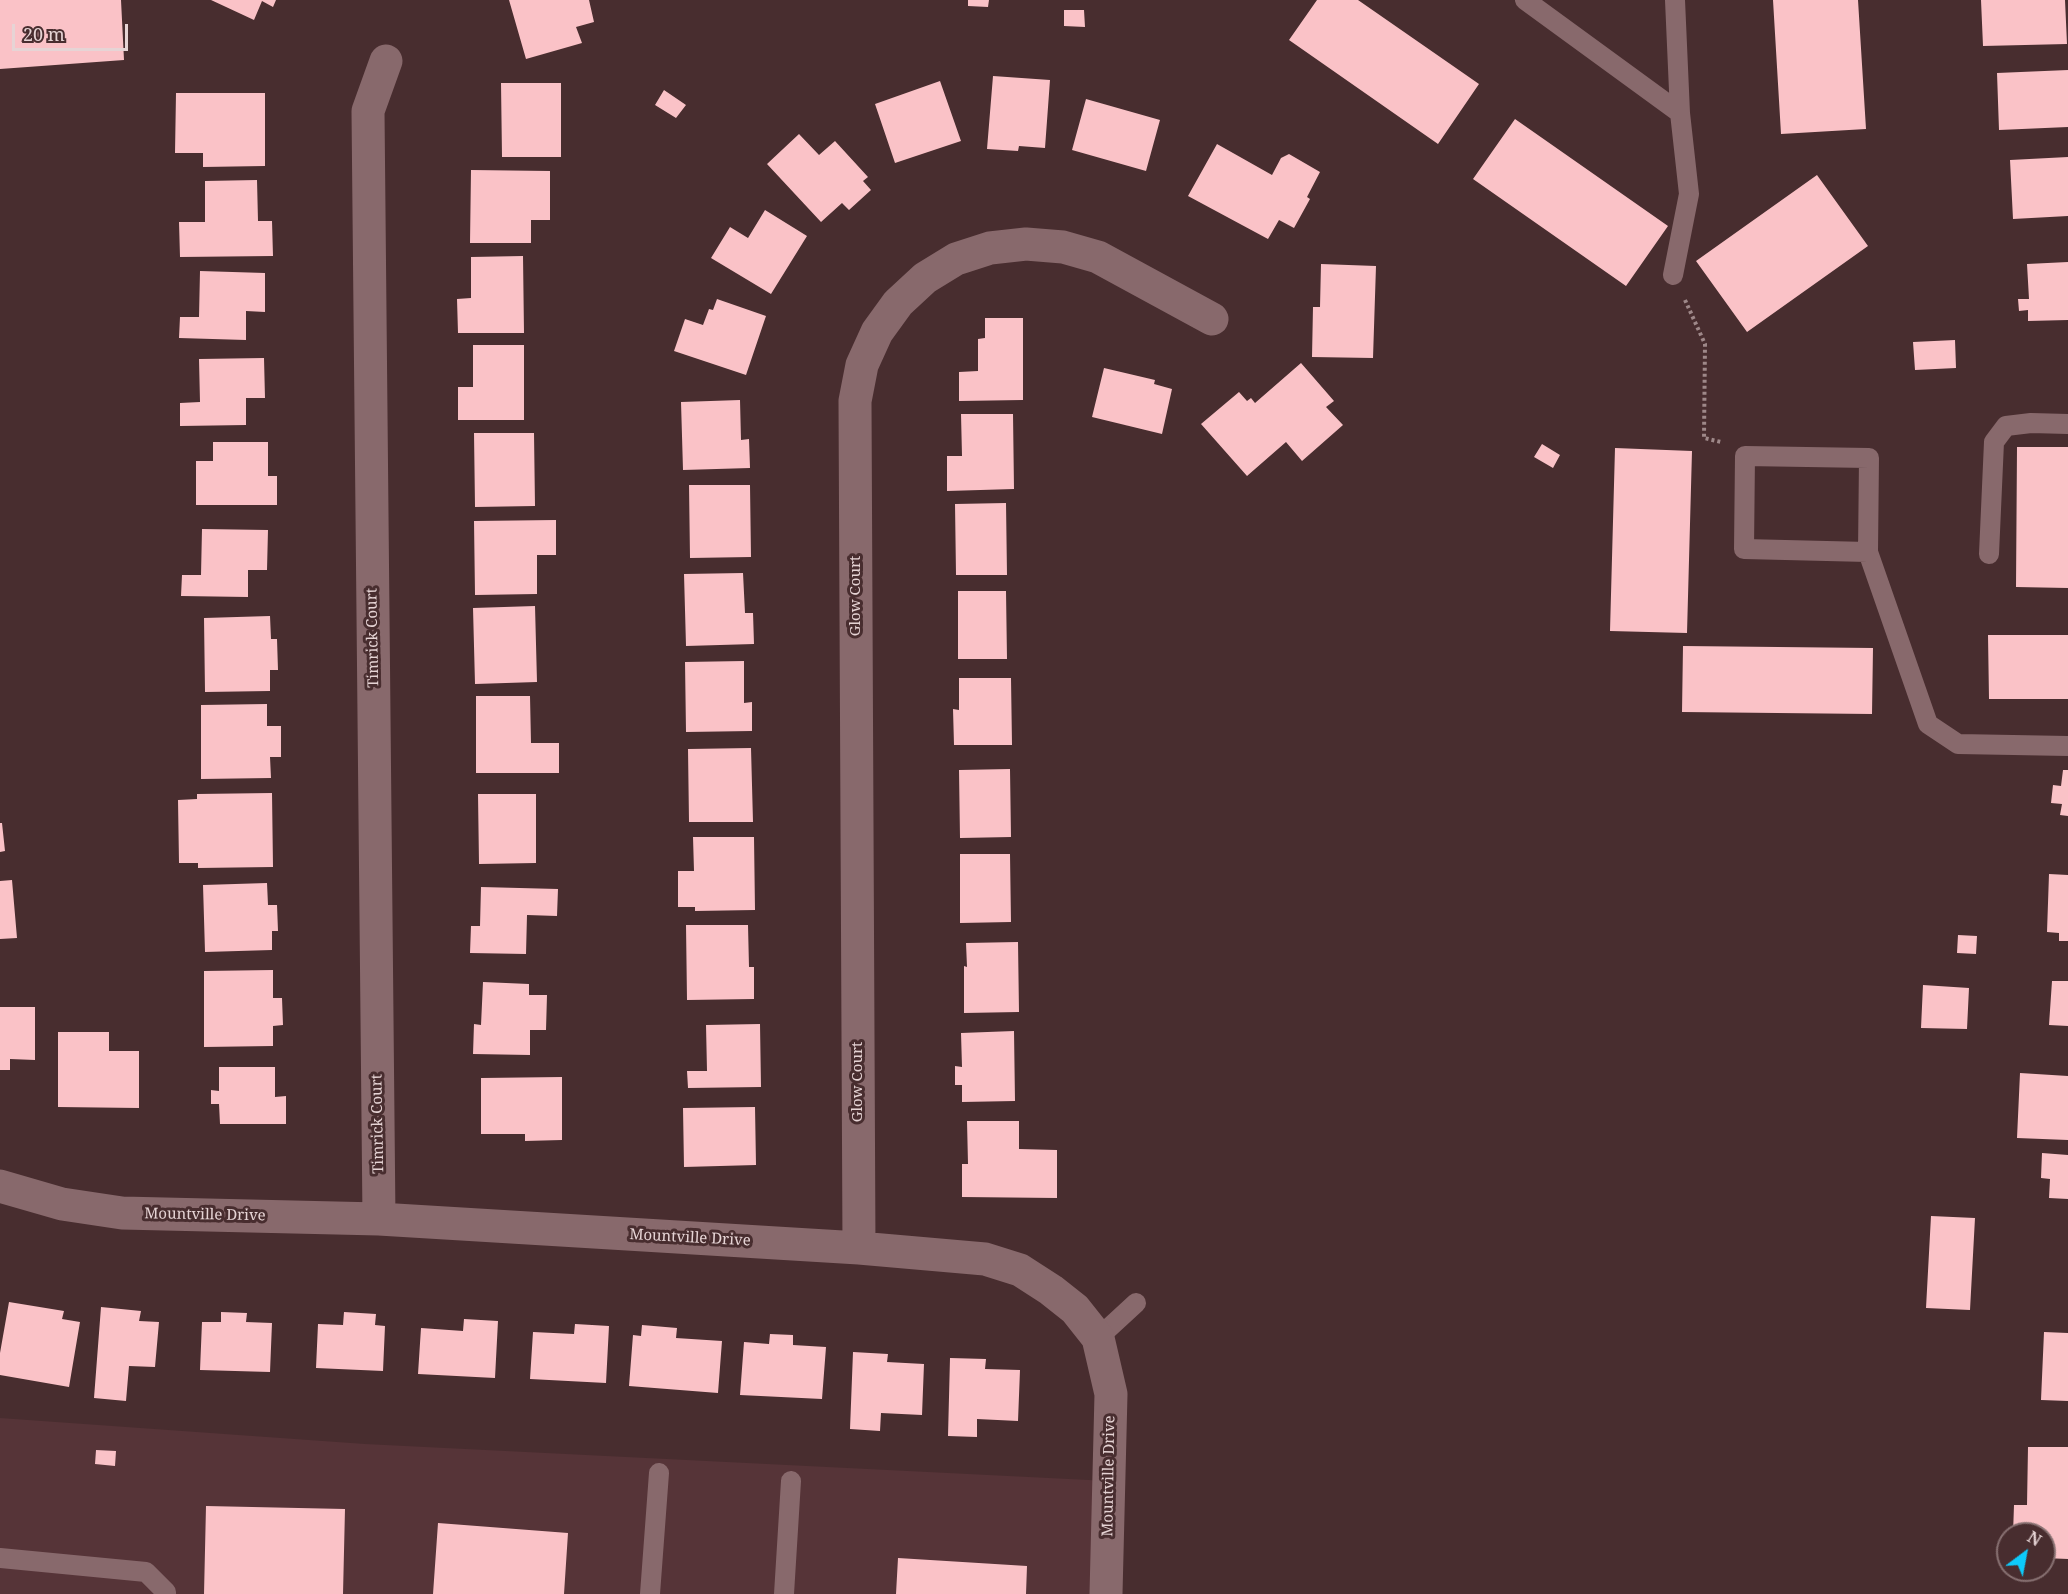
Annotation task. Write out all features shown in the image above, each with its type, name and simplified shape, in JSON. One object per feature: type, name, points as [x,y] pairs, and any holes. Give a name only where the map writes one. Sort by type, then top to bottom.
[{"type":"street","name":"Timrick Court","points":[[379,1219],[368,111],[386,61]]},
{"type":"street","name":"Glow Court","points":[[859,1248],[855,401],[862,365],[877,332],[898,303],[925,278],[956,259],[990,248],[1026,244],[1054,246],[1098,257],[1212,319]]},
{"type":"street","name":"Mountville Drive","points":[[0,1186],[62,1204],[122,1213],[379,1219],[859,1248],[985,1258],[1020,1270],[1052,1290],[1076,1309],[1098,1338],[1111,1394],[1106,1594]]},
{"type":"lane","points":[[1525,0],[1680,113]]},
{"type":"lane","points":[[1673,275],[1689,194],[1680,113],[1676,0]]},
{"type":"lane","points":[[1989,554],[1994,442],[2006,426],[2031,423],[2068,424]]},
{"type":"lane","points":[[1868,552],[1744,549],[1745,456],[1869,458],[1868,552],[1928,724],[1958,744],[2068,746]]},
{"type":"lane","points":[[1098,1338],[1136,1303]]},
{"type":"lane","points":[[650,1594],[659,1473]]},
{"type":"lane","points":[[784,1594],[791,1481]]},
{"type":"lane","points":[[0,1558],[146,1572],[166,1594]]},
{"type":"path","points":[[1673,275],[1705,345],[1704,438],[1723,443]]},
{"type":"shaded area","points":[[0,1418],[365,1444],[1109,1481],[1106,1594],[0,1594]]},
{"type":"building","points":[[0,0],[121,0],[124,60],[0,69]]},
{"type":"building","points":[[211,0],[276,0],[273,7],[262,1],[254,20]]},
{"type":"building","points":[[509,0],[589,0],[594,22],[576,27],[582,43],[526,59]]},
{"type":"building","points":[[968,0],[989,0],[988,7],[968,6]]},
{"type":"building","points":[[1317,0],[1358,0],[1479,84],[1438,144],[1289,40]]},
{"type":"building","points":[[1773,0],[1858,0],[1866,129],[1781,134]]},
{"type":"building","points":[[1981,0],[2065,0],[2067,44],[1983,46]]},
{"type":"building","points":[[1064,10],[1084,10],[1085,27],[1064,26]]},
{"type":"building","points":[[2068,70],[2068,127],[1999,130],[1997,73]]},
{"type":"building","points":[[993,76],[1050,80],[1045,148],[1019,146],[1018,151],[987,149]]},
{"type":"building","points":[[940,81],[961,141],[895,163],[875,104]]},
{"type":"building","points":[[501,83],[561,83],[561,157],[502,157]]},
{"type":"building","points":[[664,90],[686,105],[676,118],[655,105]]},
{"type":"building","points":[[176,93],[265,93],[265,166],[203,167],[203,153],[175,153]]},
{"type":"building","points":[[1086,99],[1160,120],[1146,171],[1072,150]]},
{"type":"building","points":[[1515,119],[1668,226],[1626,286],[1473,179]]},
{"type":"building","points":[[799,134],[819,155],[835,141],[868,177],[863,181],[871,190],[849,210],[842,203],[821,222],[767,164]]},
{"type":"building","points":[[1217,144],[1272,175],[1281,158],[1289,154],[1320,172],[1307,197],[1310,199],[1294,228],[1279,220],[1268,239],[1188,196]]},
{"type":"building","points":[[2068,157],[2068,216],[2013,219],[2010,160]]},
{"type":"building","points":[[471,170],[550,171],[550,220],[531,220],[531,243],[470,243]]},
{"type":"building","points":[[1817,175],[1868,246],[1747,332],[1696,261]]},
{"type":"building","points":[[257,180],[258,221],[272,221],[273,256],[180,257],[179,222],[205,222],[205,181]]},
{"type":"building","points":[[765,210],[807,236],[771,294],[711,258],[730,227],[748,238]]},
{"type":"building","points":[[523,256],[524,333],[458,333],[457,299],[471,298],[471,257]]},
{"type":"building","points":[[2068,262],[2068,320],[2028,321],[2028,310],[2019,311],[2018,299],[2029,299],[2027,264]]},
{"type":"building","points":[[1321,264],[1376,266],[1373,358],[1312,357],[1313,307],[1320,307]]},
{"type":"building","points":[[200,271],[265,273],[265,312],[246,311],[246,340],[179,338],[180,317],[199,317]]},
{"type":"building","points":[[717,299],[766,316],[746,375],[674,351],[685,319],[703,325],[709,309],[713,310]]},
{"type":"building","points":[[985,318],[1023,318],[1023,400],[959,401],[959,372],[978,371],[978,339],[985,338]]},
{"type":"building","points":[[1955,340],[1956,368],[1915,370],[1913,342]]},
{"type":"building","points":[[473,345],[524,345],[524,420],[458,420],[458,387],[473,387]]},
{"type":"building","points":[[264,358],[265,398],[246,398],[246,425],[180,426],[180,403],[200,402],[199,359]]},
{"type":"building","points":[[1301,363],[1334,401],[1326,407],[1343,425],[1302,461],[1286,442],[1247,476],[1201,424],[1239,392],[1247,401],[1251,398],[1255,403]]},
{"type":"building","points":[[1104,368],[1155,380],[1154,384],[1172,389],[1162,434],[1092,417]]},
{"type":"building","points":[[740,400],[741,440],[749,439],[750,468],[683,470],[681,402]]},
{"type":"building","points":[[961,414],[1013,414],[1014,489],[947,491],[947,456],[962,456]]},
{"type":"building","points":[[474,433],[534,433],[535,506],[475,507]]},
{"type":"building","points":[[213,442],[268,442],[268,476],[277,476],[277,505],[196,505],[196,461],[213,461]]},
{"type":"building","points":[[1542,444],[1560,455],[1553,468],[1534,457]]},
{"type":"building","points":[[2017,447],[2068,447],[2068,588],[2016,587]]},
{"type":"building","points":[[1615,448],[1692,451],[1687,633],[1610,631]]},
{"type":"building","points":[[689,485],[750,485],[751,557],[690,558]]},
{"type":"building","points":[[1006,503],[1007,575],[956,575],[955,504]]},
{"type":"building","points":[[556,520],[556,555],[537,555],[537,594],[475,595],[474,521]]},
{"type":"building","points":[[202,529],[268,530],[267,570],[248,570],[248,597],[181,596],[182,575],[201,575]]},
{"type":"building","points":[[743,573],[745,613],[753,613],[754,644],[686,646],[684,574]]},
{"type":"building","points":[[958,591],[1006,591],[1007,659],[958,659]]},
{"type":"building","points":[[535,606],[537,682],[475,684],[473,608]]},
{"type":"building","points":[[270,616],[271,639],[277,639],[278,670],[270,670],[270,691],[205,692],[204,618]]},
{"type":"building","points":[[1988,635],[2068,635],[2068,699],[1989,699]]},
{"type":"building","points":[[1683,646],[1873,648],[1872,714],[1682,712]]},
{"type":"building","points":[[744,661],[744,703],[752,702],[752,731],[686,732],[685,662]]},
{"type":"building","points":[[959,678],[1011,678],[1012,745],[954,745],[953,709],[959,710]]},
{"type":"building","points":[[476,696],[530,696],[531,743],[559,743],[559,773],[476,773]]},
{"type":"building","points":[[267,704],[267,726],[281,726],[281,757],[270,757],[271,778],[201,779],[201,705]]},
{"type":"building","points":[[751,748],[753,822],[689,822],[688,749]]},
{"type":"building","points":[[1010,769],[1011,837],[960,838],[959,770]]},
{"type":"building","points":[[2063,770],[2068,770],[2068,816],[2060,815],[2062,804],[2051,803],[2053,785],[2061,786]]},
{"type":"building","points":[[272,793],[273,867],[198,868],[198,863],[179,863],[178,800],[197,799],[197,794]]},
{"type":"building","points":[[478,794],[536,794],[536,863],[479,864]]},
{"type":"building","points":[[0,823],[2,823],[5,851],[0,852]]},
{"type":"building","points":[[693,837],[754,837],[755,910],[695,911],[695,907],[678,907],[678,871],[694,871]]},
{"type":"building","points":[[960,854],[1010,854],[1011,922],[960,923]]},
{"type":"building","points":[[2049,874],[2068,875],[2068,941],[2059,941],[2059,933],[2047,932]]},
{"type":"building","points":[[12,880],[17,938],[0,939],[0,881]]},
{"type":"building","points":[[267,883],[268,905],[277,905],[278,931],[272,931],[272,950],[205,952],[203,885]]},
{"type":"building","points":[[481,887],[558,889],[557,916],[527,915],[526,954],[470,953],[471,926],[480,926]]},
{"type":"building","points":[[686,925],[748,925],[749,967],[754,967],[754,999],[687,1000]]},
{"type":"building","points":[[1958,935],[1977,936],[1976,954],[1957,953]]},
{"type":"building","points":[[1018,942],[1019,1012],[964,1013],[966,943]]},
{"type":"building","points":[[273,970],[273,998],[282,998],[283,1025],[273,1026],[273,1046],[204,1047],[204,971]]},
{"type":"building","points":[[2052,981],[2068,981],[2068,1026],[2049,1025]]},
{"type":"building","points":[[483,982],[529,984],[529,995],[547,995],[546,1030],[530,1030],[530,1055],[473,1054],[474,1024],[481,1025]]},
{"type":"building","points":[[1923,985],[1969,988],[1967,1029],[1921,1028]]},
{"type":"building","points":[[0,1007],[35,1007],[35,1060],[10,1059],[10,1070],[0,1070]]},
{"type":"building","points":[[760,1024],[761,1087],[688,1088],[687,1071],[707,1071],[706,1025]]},
{"type":"building","points":[[1014,1031],[1015,1101],[962,1102],[962,1085],[955,1085],[955,1066],[962,1067],[961,1033]]},
{"type":"building","points":[[58,1032],[109,1032],[109,1051],[139,1051],[139,1108],[58,1107]]},
{"type":"building","points":[[219,1067],[275,1067],[275,1097],[286,1096],[286,1124],[220,1124],[219,1104],[211,1104],[211,1090],[219,1091]]},
{"type":"building","points":[[2020,1073],[2068,1076],[2068,1140],[2017,1138]]},
{"type":"building","points":[[562,1077],[562,1140],[525,1141],[525,1134],[481,1134],[481,1078]]},
{"type":"building","points":[[755,1107],[756,1165],[684,1167],[683,1108]]},
{"type":"building","points":[[967,1121],[1019,1121],[1019,1149],[1057,1150],[1057,1198],[962,1197],[962,1164],[968,1164]]},
{"type":"building","points":[[2042,1153],[2068,1155],[2068,1199],[2049,1198],[2050,1179],[2041,1178]]},
{"type":"building","points":[[1931,1216],[1975,1218],[1970,1310],[1926,1308]]},
{"type":"building","points":[[9,1302],[64,1311],[62,1319],[80,1322],[69,1387],[0,1375],[0,1353]]},
{"type":"building","points":[[101,1307],[141,1311],[139,1321],[159,1322],[155,1367],[129,1366],[126,1401],[94,1398]]},
{"type":"building","points":[[221,1312],[247,1313],[246,1322],[272,1323],[270,1372],[200,1370],[202,1322],[221,1322]]},
{"type":"building","points":[[344,1312],[376,1314],[375,1325],[385,1326],[383,1371],[316,1368],[318,1324],[343,1325]]},
{"type":"building","points":[[464,1319],[498,1321],[495,1378],[418,1374],[421,1328],[463,1331]]},
{"type":"building","points":[[575,1324],[609,1326],[606,1383],[530,1379],[533,1332],[574,1334]]},
{"type":"building","points":[[642,1325],[677,1328],[676,1338],[722,1341],[718,1393],[629,1386],[633,1335],[641,1336]]},
{"type":"building","points":[[2044,1332],[2068,1333],[2068,1401],[2041,1400]]},
{"type":"building","points":[[770,1334],[793,1335],[793,1345],[826,1347],[822,1399],[740,1395],[744,1342],[769,1344]]},
{"type":"building","points":[[853,1352],[888,1354],[887,1362],[924,1364],[922,1415],[881,1413],[880,1431],[850,1429]]},
{"type":"building","points":[[950,1358],[986,1359],[985,1369],[1020,1370],[1018,1421],[977,1419],[977,1437],[948,1436]]},
{"type":"building","points":[[2028,1447],[2068,1447],[2068,1559],[2056,1558],[2056,1522],[2013,1522],[2014,1505],[2027,1505]]},
{"type":"building","points":[[96,1450],[116,1451],[115,1466],[95,1464]]},
{"type":"building","points":[[206,1506],[345,1509],[343,1594],[204,1594]]},
{"type":"building","points":[[438,1523],[568,1533],[564,1594],[433,1594]]},
{"type":"building","points":[[898,1558],[1027,1566],[1026,1594],[896,1594]]}]
